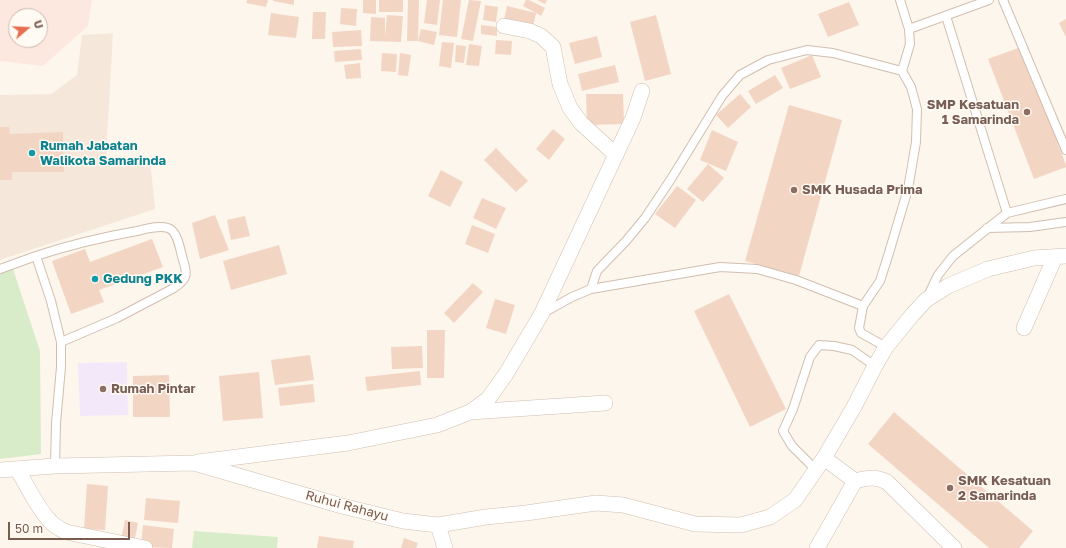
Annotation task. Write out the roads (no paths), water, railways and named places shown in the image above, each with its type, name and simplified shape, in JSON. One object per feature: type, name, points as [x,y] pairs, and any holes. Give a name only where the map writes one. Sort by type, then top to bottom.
[{"type":"street","points":[[504,26],[530,31],[541,36],[552,47],[560,84],[570,108],[581,123],[616,155]]},
{"type":"street","points":[[194,463],[348,443],[437,425],[470,412],[488,399],[506,374],[542,313],[633,118],[642,91]]},
{"type":"street","points":[[1024,328],[1061,256]]},
{"type":"street","name":"Ruhui Rahayu","points":[[0,470],[55,466],[194,463],[342,506],[402,520],[438,525],[486,517],[596,503],[623,505],[695,524],[741,525],[770,517],[795,500],[820,464],[854,407],[886,347],[912,314],[926,300],[948,286],[988,270],[1034,258],[1061,256]]},
{"type":"street","points":[[470,412],[605,403]]},
{"type":"street","points":[[820,464],[855,481],[879,478],[887,482],[954,548]]},
{"type":"street","points":[[17,469],[44,514],[57,528],[66,532],[145,548]]},
{"type":"street","points":[[817,548],[855,481]]},
{"type":"street","points":[[438,525],[446,548]]},
{"type":"lane","points":[[886,347],[861,332],[859,328],[863,306],[880,281],[908,189],[916,142],[917,109],[911,87],[902,71],[910,44],[909,29],[900,0]]},
{"type":"lane","points":[[909,29],[989,0]]},
{"type":"lane","points":[[1003,0],[1066,150]]},
{"type":"lane","points":[[946,16],[1007,213]]},
{"type":"lane","points":[[591,289],[597,271],[626,241],[645,218],[722,96],[740,75],[768,60],[807,50],[833,53],[902,71]]},
{"type":"lane","points":[[926,300],[938,275],[953,256],[986,228],[1007,213],[1066,199]]},
{"type":"lane","points":[[986,228],[1030,227],[1066,222]]},
{"type":"lane","points":[[0,269],[66,246],[111,236],[158,227],[168,228],[174,232],[186,268],[186,276],[183,282],[117,318],[61,342]]},
{"type":"lane","points":[[36,256],[51,301],[61,342],[61,367],[56,423],[55,466]]},
{"type":"lane","points":[[542,313],[591,289],[720,266],[757,269],[796,280],[863,306]]},
{"type":"lane","points":[[820,464],[792,446],[783,431],[793,408],[810,357],[819,345],[834,346],[852,350],[875,366]]},
{"type":"place","name":"SMP Kesatuan 1 Samarinda","points":[[1027,112]]},
{"type":"place","name":"Rumah Jabatan Walikota Samarinda","points":[[32,153]]},
{"type":"place","name":"SMK Husada Prima","points":[[794,190]]},
{"type":"place","name":"Gedung PKK","points":[[95,279]]},
{"type":"place","name":"Rumah Pintar","points":[[103,389]]},
{"type":"place","name":"SMK Kesatuan 2 Samarinda","points":[[950,488]]}]
